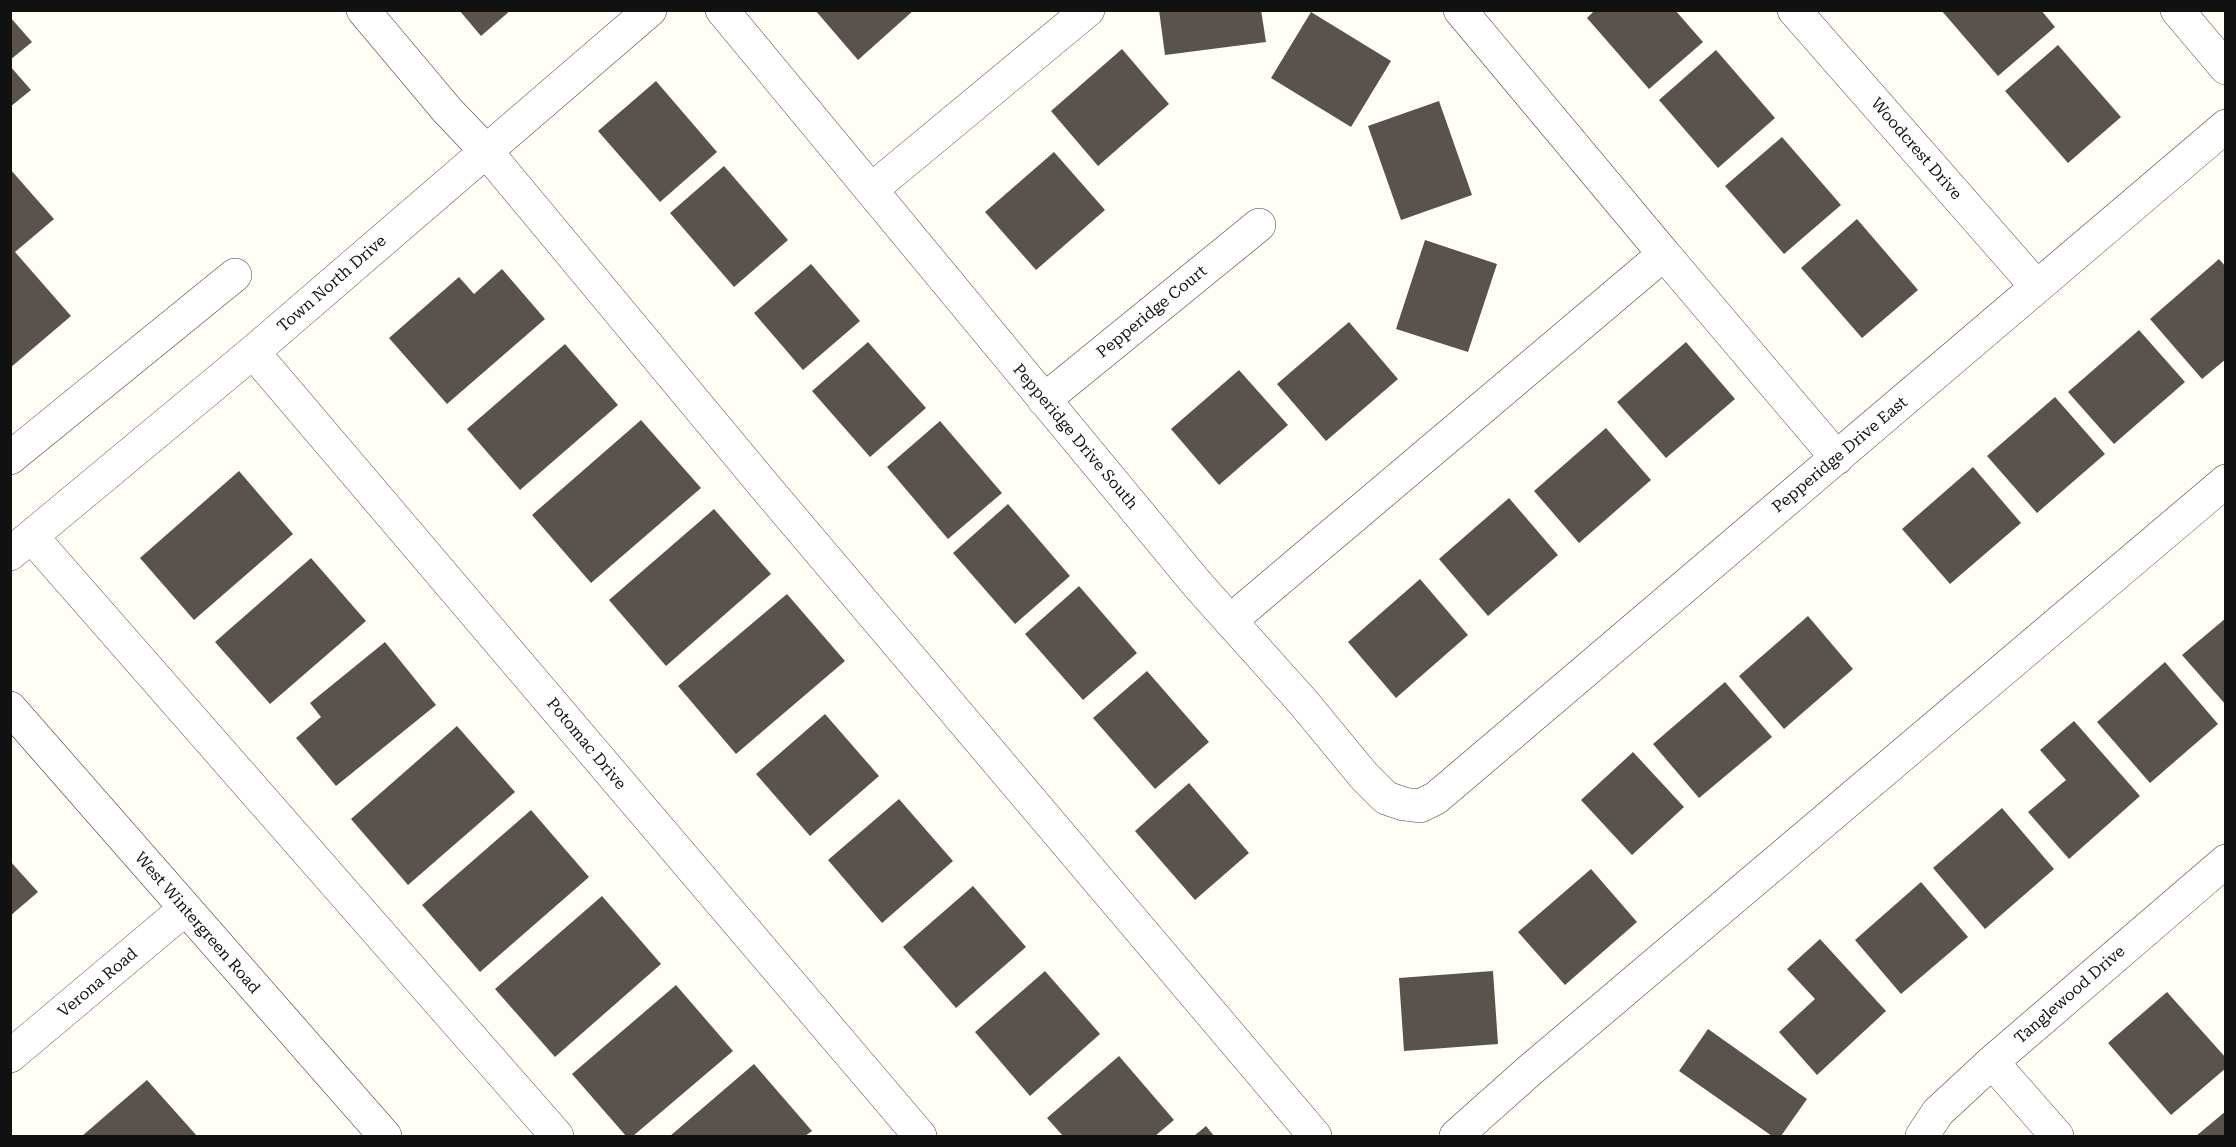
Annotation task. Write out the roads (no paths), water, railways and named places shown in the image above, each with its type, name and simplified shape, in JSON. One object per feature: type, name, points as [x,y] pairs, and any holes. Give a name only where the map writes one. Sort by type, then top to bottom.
[{"type":"street","points":[[363,10],[447,110],[486,151],[767,489],[1315,1137]]},
{"type":"street","name":"Town North Drive","points":[[21,546],[253,352],[650,10]]},
{"type":"street","name":"Pepperidge Drive South","points":[[722,10],[1044,400],[1364,776],[1386,798],[1420,806],[1436,798],[1454,782]]},
{"type":"street","points":[[871,190],[1088,10]]},
{"type":"street","points":[[1460,10],[1837,458]]},
{"type":"street","name":"Woodcrest Drive","points":[[1794,10],[2037,287]]},
{"type":"street","points":[[2177,10],[2226,68]]},
{"type":"street","name":"Pepperidge Drive East","points":[[1454,782],[2226,126]]},
{"type":"street","name":"Pepperidge Court","points":[[1044,400],[1259,225]]},
{"type":"street","points":[[1230,621],[1664,254]]},
{"type":"street","points":[[10,458],[236,275]]},
{"type":"street","name":"Potomac Drive","points":[[253,352],[920,1137]]},
{"type":"street","points":[[1456,1137],[1529,1071],[2226,481]]},
{"type":"street","points":[[21,546],[557,1137]]},
{"type":"street","name":"West Wintergreen Road","points":[[10,708],[385,1137]]},
{"type":"street","name":"Tanglewood Drive","points":[[1922,1137],[1938,1112],[1992,1062],[2220,876]]},
{"type":"street","name":"Verona Road","points":[[10,1056],[185,909]]},
{"type":"street","points":[[1992,1062],[2056,1137]]}]
